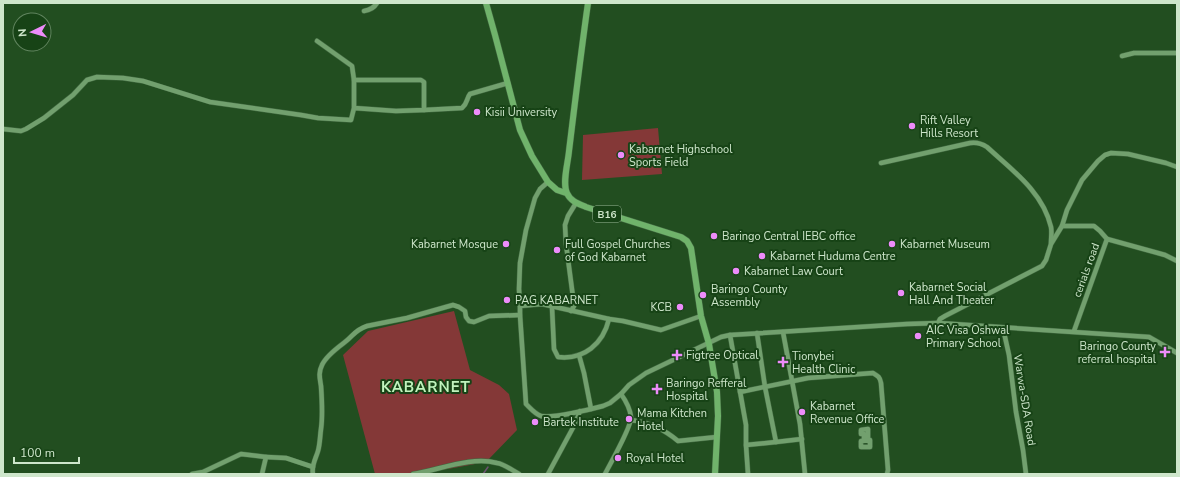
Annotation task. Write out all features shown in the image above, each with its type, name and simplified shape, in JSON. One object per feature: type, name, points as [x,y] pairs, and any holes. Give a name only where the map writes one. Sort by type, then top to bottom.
[{"type":"main road","points":[[486,3],[520,130],[532,156],[548,182],[558,190],[566,193],[565,176],[569,158],[576,90],[588,3]]},
{"type":"main road","name":"B16","points":[[566,193],[569,198],[576,203],[593,210],[681,237],[691,248],[694,259],[701,316],[709,344],[717,392],[718,416],[715,474]]},
{"type":"street","points":[[364,11],[371,9],[377,3]]},
{"type":"street","points":[[3,129],[20,131],[26,129],[44,118],[73,95],[87,80],[97,77],[123,78],[142,81],[210,102],[318,118],[350,120],[354,108],[354,80],[352,66],[316,41]]},
{"type":"street","points":[[1122,56],[1134,54],[1177,53]]},
{"type":"street","points":[[354,80],[424,81],[424,110]]},
{"type":"street","points":[[354,108],[396,111],[462,108],[467,104],[468,96],[470,94],[508,83]]},
{"type":"street","points":[[881,163],[970,143],[976,142],[982,144],[1021,178],[1037,196],[1048,218],[1051,228],[1051,244]]},
{"type":"street","points":[[938,323],[944,316],[1042,266],[1046,260],[1051,244],[1062,226],[1082,180],[1105,155],[1111,153],[1128,154],[1177,167]]},
{"type":"street","points":[[548,182],[540,189],[535,198],[526,230],[520,263],[519,289],[526,404],[535,414],[543,417],[591,409],[610,403],[629,385],[646,373],[721,337],[730,335],[938,323],[1149,337],[1177,353]]},
{"type":"street","points":[[571,311],[574,306],[574,296],[565,225],[568,216],[576,203]]},
{"type":"street","points":[[1062,226],[1094,226],[1100,230],[1107,239]]},
{"type":"street","name":"cerials road","points":[[1074,332],[1107,239],[1177,261]]},
{"type":"street","points":[[520,306],[542,304],[661,330],[701,316]]},
{"type":"street","points":[[313,474],[321,428],[321,385],[319,378],[321,366],[324,361],[353,333],[367,326],[407,318],[453,305],[460,307],[465,311],[466,317],[469,321],[474,322],[494,316],[520,315]]},
{"type":"street","points":[[552,306],[554,349],[558,357],[585,353],[598,343],[607,329],[609,319]]},
{"type":"street","name":"Warwa-SDA Road","points":[[1004,328],[1026,474]]},
{"type":"street","points":[[783,332],[802,438],[805,474]]},
{"type":"street","points":[[757,333],[765,387],[776,442]]},
{"type":"street","points":[[730,335],[746,425],[748,474]]},
{"type":"street","points":[[579,355],[591,409]]},
{"type":"street","points":[[740,392],[808,378],[873,373],[880,378],[882,383],[888,470],[886,474]]},
{"type":"street","points":[[605,474],[631,420],[628,404],[621,394]]},
{"type":"street","points":[[548,474],[576,424],[580,411]]},
{"type":"street","points":[[631,420],[639,421],[661,429],[678,441],[717,438]]},
{"type":"street","points":[[746,444],[776,442],[802,438]]},
{"type":"street","points":[[192,474],[203,472],[241,454],[286,458],[313,467]]},
{"type":"street","points":[[262,474],[266,457]]},
{"type":"street","points":[[413,474],[464,463],[484,461],[499,463],[519,474]]},
{"type":"shaded area","name":"Kabarnet Highschool Sports Field","points":[[658,128],[662,174],[582,180],[583,135]]},
{"type":"shaded area","points":[[454,311],[470,370],[499,385],[509,394],[517,430],[486,462],[448,469],[407,474],[375,474],[343,355],[368,331]]},
{"type":"waterway","points":[[483,474],[488,467]]},
{"type":"place","name":"Kisii University","points":[[477,112]]},
{"type":"place","name":"Rift Valley Hills Resort","points":[[912,126]]},
{"type":"place","name":"Kabarnet Highschool Sports Field","points":[[621,155]]},
{"type":"place","name":"Baringo Central IEBC office","points":[[714,236]]},
{"type":"place","name":"Kabarnet Mosque","points":[[506,244]]},
{"type":"place","name":"Kabarnet Museum","points":[[892,244]]},
{"type":"place","name":"Full Gospel Churches of God Kabarnet","points":[[557,250]]},
{"type":"place","name":"Kabarnet Huduma Centre","points":[[762,256]]},
{"type":"place","name":"Kabarnet Law Court","points":[[736,271]]},
{"type":"place","name":"Kabarnet Social Hall And Theater","points":[[901,293]]},
{"type":"place","name":"Baringo County Assembly","points":[[703,295]]},
{"type":"place","name":"PAG KABARNET","points":[[507,300]]},
{"type":"place","name":"KCB","points":[[680,307]]},
{"type":"place","name":"AIC Visa Oshwal Primary School","points":[[918,336]]},
{"type":"place","name":"Baringo County referral hospital","points":[[1165,352]]},
{"type":"place","name":"Figtree Optical","points":[[677,355]]},
{"type":"place","name":"Tionybei Health Clinic","points":[[783,362]]},
{"type":"place","name":"Baringo Refferal Hospital","points":[[657,389]]},
{"type":"place","name":"Kabarnet Revenue Office","points":[[802,412]]},
{"type":"place","name":"Mama Kitchen Hotel","points":[[629,419]]},
{"type":"place","name":"Bartek Institute","points":[[535,422]]},
{"type":"place","name":"Royal Hotel","points":[[618,458]]},
{"type":"district","name":"KABARNET","points":[[426,387]]}]
